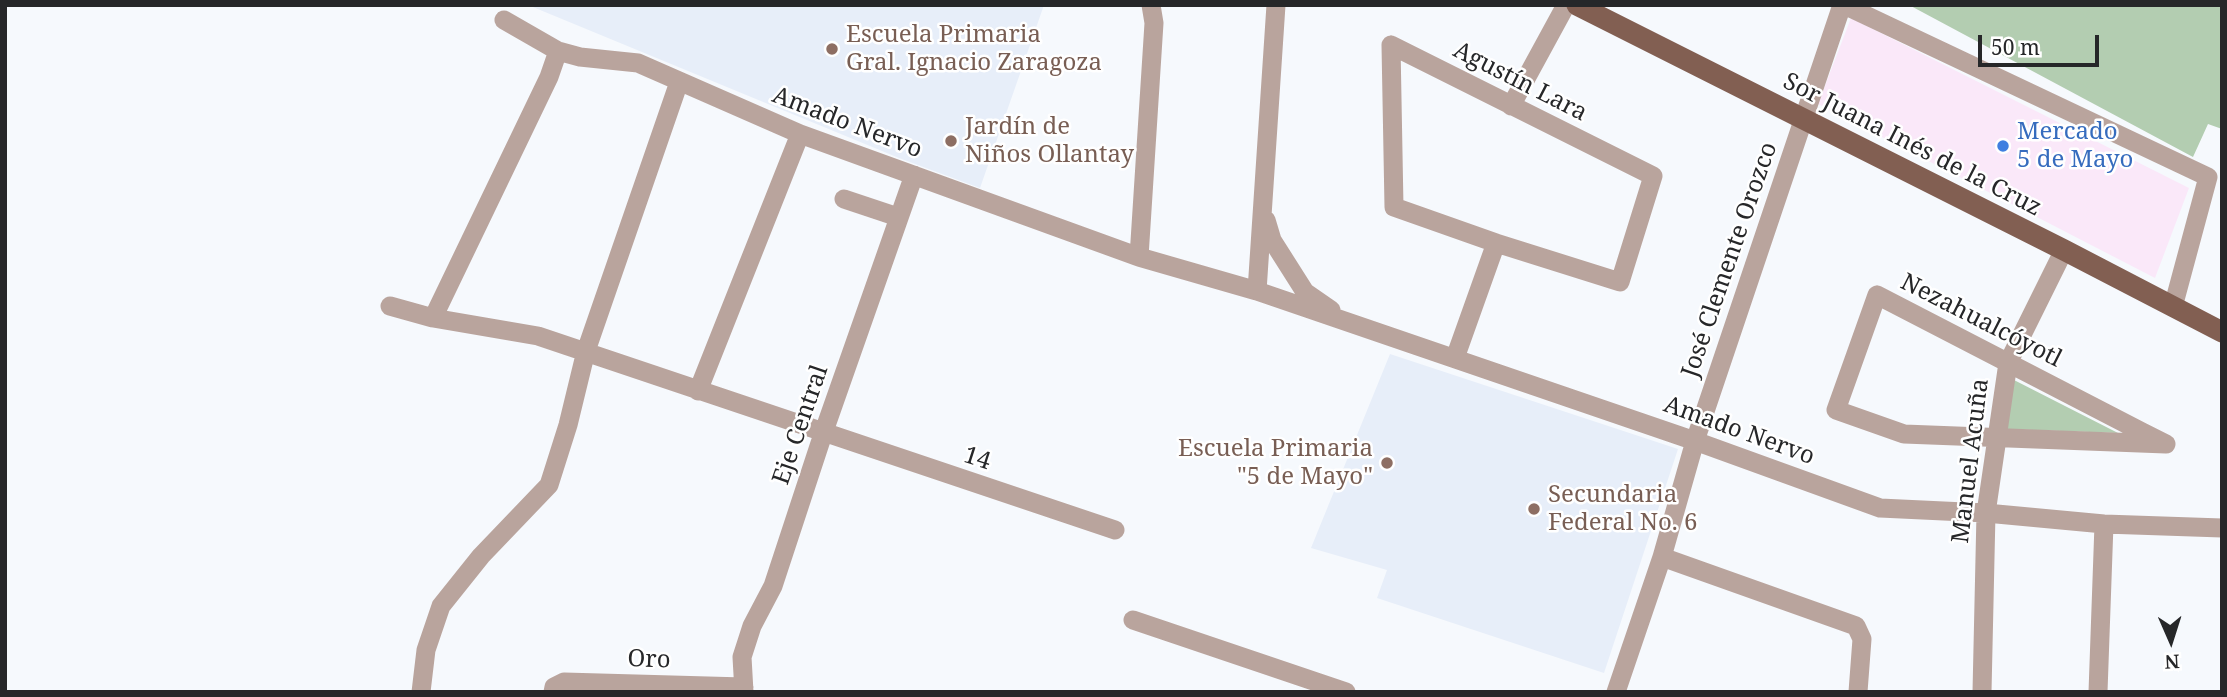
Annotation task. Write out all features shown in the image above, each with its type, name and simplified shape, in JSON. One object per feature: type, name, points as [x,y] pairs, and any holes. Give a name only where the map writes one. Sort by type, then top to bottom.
[{"type":"main road","name":"Sor Juana Inés de la Cruz","points":[[1577,5],[2222,332]]},
{"type":"street","points":[[1139,257],[1154,23],[1151,5]]},
{"type":"street","points":[[1257,291],[1276,5]]},
{"type":"street","points":[[1511,106],[1566,5]]},
{"type":"street","points":[[1843,5],[2208,177],[2174,307]]},
{"type":"street","name":"José Clemente Orozco","points":[[1616,692],[1662,557],[1695,441],[1843,5]]},
{"type":"street","name":"Amado Nervo","points":[[504,20],[558,51],[580,57],[638,63],[800,134],[1139,257],[1257,291],[1455,358],[1880,508],[1986,513],[2104,524],[2222,528]]},
{"type":"street","name":"Agustín Lara","points":[[1391,45],[1511,106],[1653,176],[1620,282],[1394,207],[1391,45]]},
{"type":"street","points":[[433,318],[549,77],[558,51]]},
{"type":"street","points":[[421,692],[426,650],[441,606],[481,556],[549,485],[568,425],[586,351],[679,82]]},
{"type":"street","points":[[698,391],[800,134]]},
{"type":"street","name":"Eje Central","points":[[744,690],[742,657],[752,626],[773,586],[914,175]]},
{"type":"street","points":[[844,199],[898,217]]},
{"type":"street","points":[[1263,208],[1272,240],[1305,292],[1349,323]]},
{"type":"street","points":[[1455,358],[1496,243]]},
{"type":"street","name":"Manuel Acuña","points":[[1982,692],[1986,513],[2008,363],[2064,250]]},
{"type":"street","name":"Nezahualcóyotl","points":[[1877,295],[2008,363],[2166,444],[1905,434],[1836,410],[1877,295]]},
{"type":"street","name":"14","points":[[390,306],[433,318],[538,336],[1115,530]]},
{"type":"street","points":[[2098,692],[2104,524]]},
{"type":"street","points":[[1662,557],[1856,626],[1862,639],[1858,692]]},
{"type":"street","points":[[1133,620],[1346,692]]},
{"type":"street","name":"Oro","points":[[554,690],[565,682],[744,690]]},
{"type":"shaded area","name":"Escuela Primaria Gral. Ignacio Zaragoza","points":[[528,5],[1044,5],[980,188],[899,158]]},
{"type":"shaded area","name":"Mercado 5 de Mayo","points":[[1851,18],[2189,188],[2155,278],[1818,104]]},
{"type":"shaded area","name":"Secundaria Federal No. 6","points":[[1390,354],[1678,449],[1604,673],[1377,598],[1387,570],[1311,548]]},
{"type":"green space","points":[[1909,5],[2222,5],[2222,129],[2208,124],[2193,157]]},
{"type":"green space","points":[[2012,379],[2118,433],[2005,429]]},
{"type":"place","name":"Escuela Primaria Gral. Ignacio Zaragoza","points":[[832,49]]},
{"type":"place","name":"Jardín de Niños Ollantay","points":[[951,141]]},
{"type":"place","name":"Mercado 5 de Mayo","points":[[2003,146]]},
{"type":"place","name":"Escuela Primaria \"5 de Mayo\"","points":[[1387,463]]},
{"type":"place","name":"Secundaria Federal No. 6","points":[[1534,509]]}]
